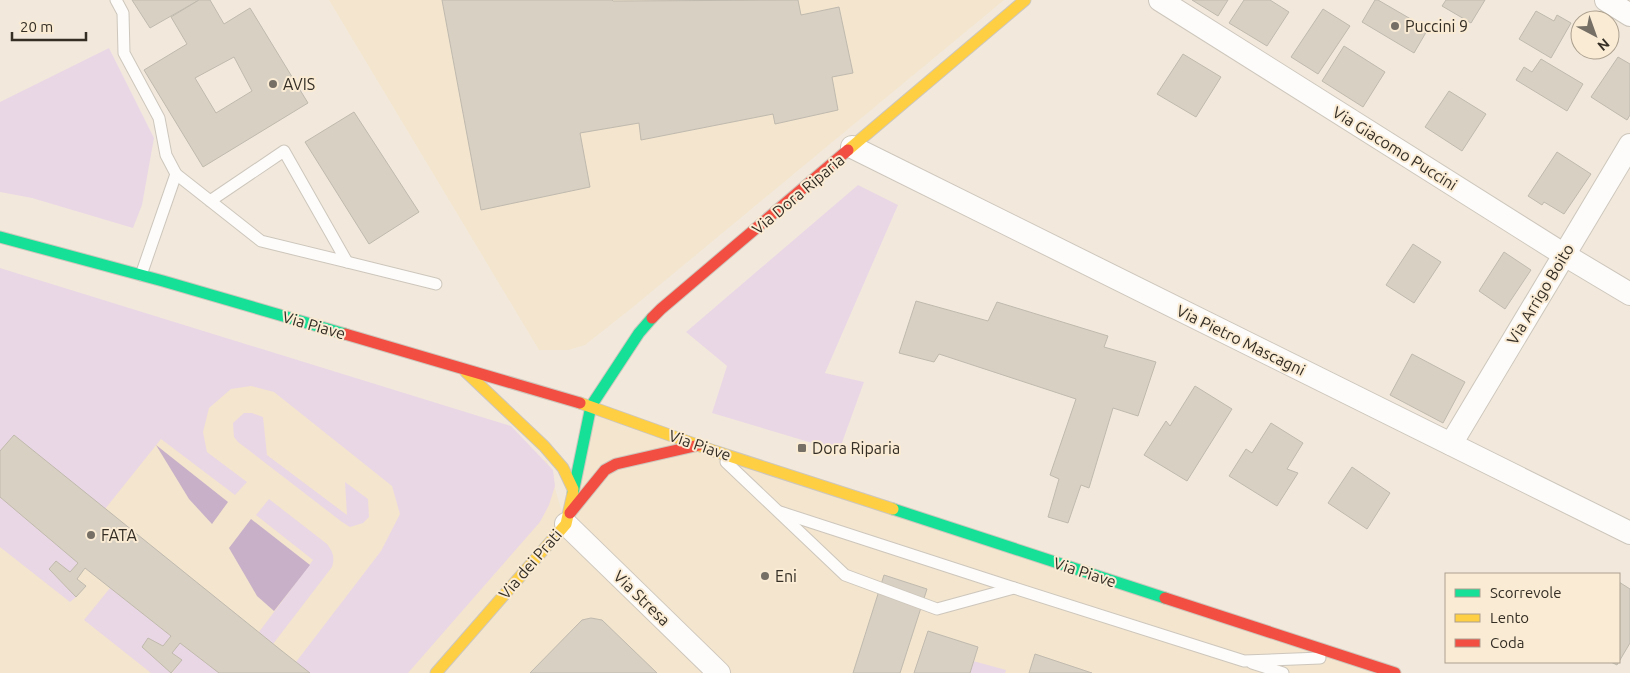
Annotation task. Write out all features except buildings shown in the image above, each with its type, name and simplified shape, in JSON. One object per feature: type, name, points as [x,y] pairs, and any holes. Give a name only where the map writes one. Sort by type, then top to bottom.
[{"type":"main road","name":"Via Dora Riparia","points":[[592,406],[639,333],[661,309],[1025,0]]},
{"type":"main road","name":"Via Piave","points":[[0,237],[141,275],[592,406],[714,451],[1394,673]]},
{"type":"main road","points":[[462,368],[544,446],[563,468],[573,489]]},
{"type":"main road","name":"Via dei Prati","points":[[436,673],[567,520],[592,406]]},
{"type":"main road","points":[[567,520],[604,470],[616,464],[699,445]]},
{"type":"street","name":"Via Giacomo Puccini","points":[[1160,0],[1563,254],[1630,294]]},
{"type":"street","points":[[1606,0],[1630,15]]},
{"type":"street","name":"Via Arrigo Boito","points":[[1451,444],[1630,144]]},
{"type":"street","name":"Via Pietro Mascagni","points":[[852,147],[1630,533]]},
{"type":"street","name":"Via Stresa","points":[[567,520],[719,673]]},
{"type":"lane","points":[[116,0],[123,14],[124,53],[159,118],[166,155],[176,174],[260,241],[436,284]]},
{"type":"lane","points":[[210,201],[284,151],[347,262]]},
{"type":"lane","points":[[141,275],[176,174]]},
{"type":"lane","points":[[714,451],[845,575],[937,609],[1014,588]]},
{"type":"lane","points":[[775,510],[1283,673]]},
{"type":"lane","points":[[1244,660],[1345,657]]},
{"type":"shaded area","points":[[329,0],[1004,0],[585,345],[568,350],[539,350]]},
{"type":"shaded area","points":[[109,48],[154,138],[142,205],[133,228],[32,198],[0,192],[0,102]]},
{"type":"shaded area","points":[[858,185],[898,205],[825,373],[864,382],[839,451],[712,413],[727,366],[686,332]]},
{"type":"shaded area","points":[[0,268],[547,461],[565,523],[591,406],[1395,673],[0,673]]},
{"type":"shaded area","points":[[0,268],[511,426],[553,470],[555,486],[549,505],[540,522],[408,673],[310,673],[296,662],[381,551],[400,514],[392,486],[274,392],[251,386],[231,389],[209,408],[203,432],[207,452],[247,482],[235,495],[161,439],[105,509],[14,435],[0,451]]},
{"type":"shaded area","points":[[244,413],[252,413],[263,417],[267,455],[347,515],[345,482],[368,499],[369,517],[363,523],[350,527],[238,442],[234,437],[233,423]]},
{"type":"shaded area","points":[[156,445],[228,502],[212,524],[189,499]]},
{"type":"shaded area","points":[[0,497],[78,563],[70,572],[56,561],[49,569],[76,597],[70,602],[0,547]]},
{"type":"shaded area","points":[[269,499],[327,544],[333,557],[332,567],[273,644],[259,632],[313,560],[256,515]]},
{"type":"shaded area","points":[[251,519],[310,565],[274,611],[257,596],[229,548]]},
{"type":"shaded area","points":[[110,588],[171,636],[163,646],[148,638],[142,647],[171,673],[151,673],[84,620]]},
{"type":"shaded area","points":[[180,643],[219,673],[172,673],[182,660],[172,653]]},
{"type":"shaded area","points":[[973,661],[1006,670],[1005,673],[970,673]]},
{"type":"traffic: fast","points":[[0,237],[163,281],[345,334]]},
{"type":"traffic: fast","points":[[573,493],[591,406],[639,333],[652,318]]},
{"type":"traffic: fast","points":[[893,509],[1165,598]]},
{"type":"traffic: slow","points":[[848,150],[1025,0]]},
{"type":"traffic: slow","points":[[466,372],[544,446],[563,468],[573,489]]},
{"type":"traffic: slow","points":[[580,403],[714,451],[893,509]]},
{"type":"traffic: slow","points":[[436,673],[566,524],[573,493]]},
{"type":"traffic: jam","points":[[652,318],[848,150]]},
{"type":"traffic: jam","points":[[345,334],[580,403]]},
{"type":"traffic: jam","points":[[570,513],[605,470],[616,464],[699,445]]},
{"type":"traffic: jam","points":[[1165,598],[1395,673]]},
{"type":"place","name":"Puccini 9","points":[[1395,26]]},
{"type":"place","name":"AVIS","points":[[273,84]]},
{"type":"place","name":"Dora Riparia","points":[[802,448]]},
{"type":"place","name":"FATA","points":[[91,535]]},
{"type":"place","name":"Eni","points":[[765,576]]}]
